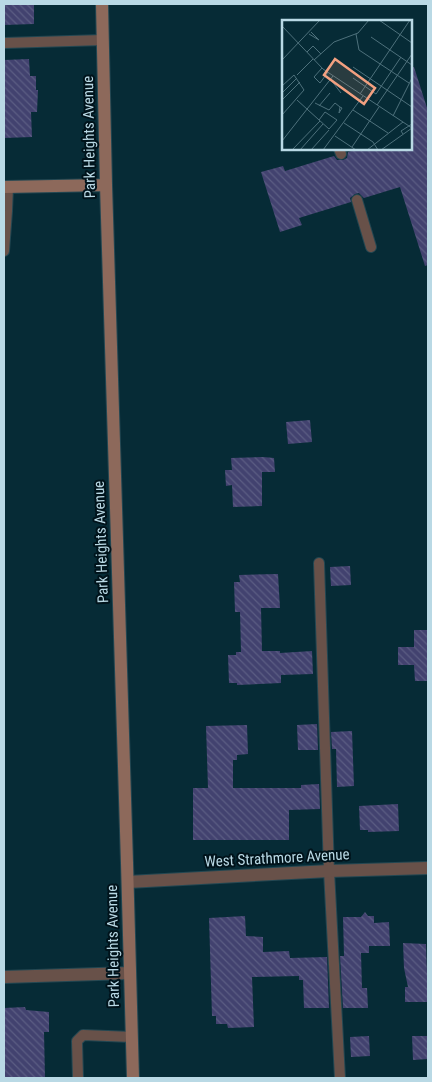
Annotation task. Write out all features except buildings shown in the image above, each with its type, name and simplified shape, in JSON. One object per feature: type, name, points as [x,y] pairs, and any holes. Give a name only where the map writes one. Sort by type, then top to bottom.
[{"type":"main road","name":"Park Heights Avenue","points":[[102,4],[133,1078]]},
{"type":"main road","points":[[6,187],[106,185]]},
{"type":"street","name":"West Strathmore Avenue","points":[[128,882],[329,871],[428,868]]},
{"type":"street","points":[[4,977],[130,973]]},
{"type":"lane","points":[[4,43],[103,40]]},
{"type":"lane","points":[[4,251],[7,211],[6,187]]},
{"type":"lane","points":[[357,200],[371,246]]},
{"type":"lane","points":[[319,563],[329,871],[340,1078]]},
{"type":"lane","points":[[78,1078],[77,1041],[83,1035],[132,1037]]}]
